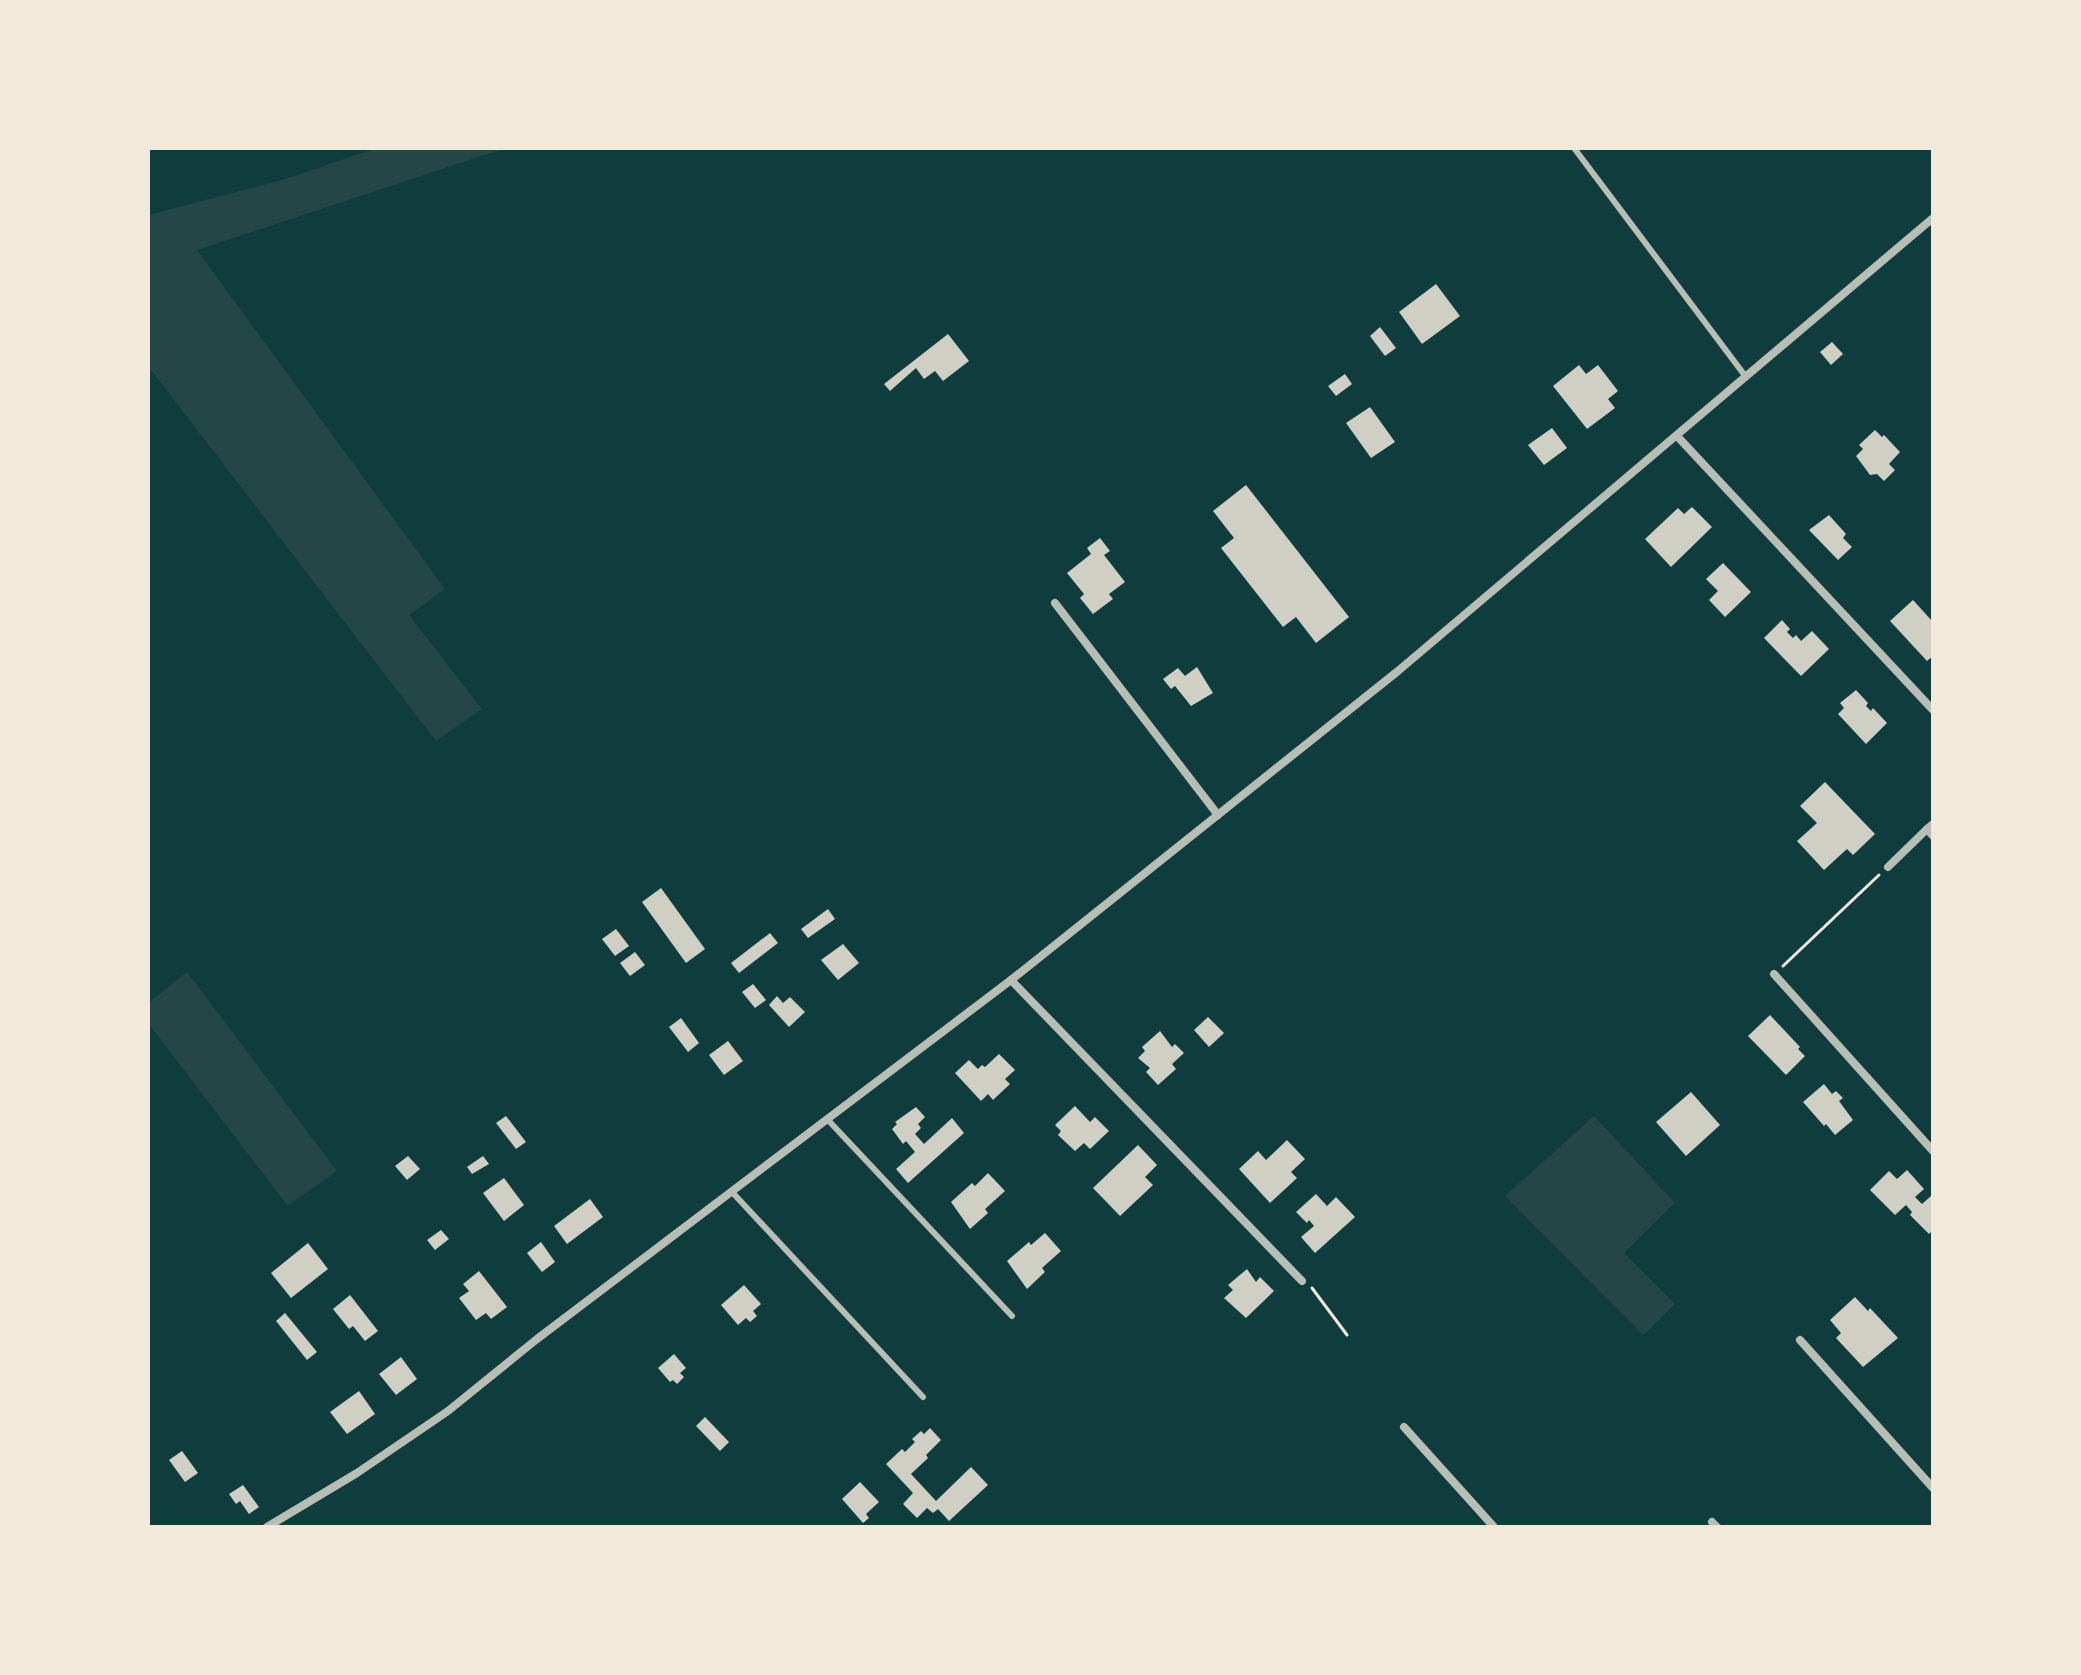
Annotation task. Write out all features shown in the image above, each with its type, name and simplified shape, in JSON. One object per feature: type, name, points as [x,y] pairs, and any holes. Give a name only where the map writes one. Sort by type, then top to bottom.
[{"type":"street","points":[[267,1527],[357,1473],[448,1411],[537,1339],[1011,980],[1398,671],[1933,218]]},
{"type":"street","points":[[1680,433],[1933,710]]},
{"type":"street","points":[[1055,603],[1218,815]]},
{"type":"street","points":[[1888,867],[1931,830]]},
{"type":"street","points":[[1774,974],[1933,1151]]},
{"type":"street","points":[[1011,980],[1302,1281]]},
{"type":"street","points":[[1800,1340],[1933,1488]]},
{"type":"street","points":[[1404,1427],[1494,1527]]},
{"type":"lane","points":[[1574,148],[1746,377]]},
{"type":"lane","points":[[828,1120],[1012,1316]]},
{"type":"lane","points":[[732,1192],[923,1397]]},
{"type":"path","points":[[1774,974],[1888,867]]},
{"type":"path","points":[[1302,1281],[1312,1288],[1347,1335]]},
{"type":"shaded area","points":[[377,148],[506,148],[197,250],[445,589],[409,615],[482,709],[436,741],[148,366],[148,215],[286,179]]},
{"type":"shaded area","points":[[187,972],[337,1171],[288,1206],[148,1023],[148,1003]]},
{"type":"shaded area","points":[[1594,1116],[1675,1203],[1624,1253],[1675,1304],[1643,1335],[1505,1196]]},
{"type":"building","points":[[1436,284],[1460,316],[1422,344],[1399,312]]},
{"type":"building","points":[[1380,327],[1396,348],[1385,356],[1370,336]]},
{"type":"building","points":[[948,334],[969,361],[943,381],[935,371],[924,379],[916,368],[890,391],[884,384]]},
{"type":"building","points":[[1832,342],[1843,354],[1831,365],[1820,352]]},
{"type":"building","points":[[1579,365],[1586,374],[1598,365],[1618,391],[1608,399],[1615,408],[1587,429],[1553,386]]},
{"type":"building","points":[[1345,374],[1352,384],[1336,396],[1328,386]]},
{"type":"building","points":[[1370,407],[1395,442],[1371,458],[1346,423]]},
{"type":"building","points":[[1552,428],[1567,448],[1544,465],[1528,445]]},
{"type":"building","points":[[1875,430],[1900,452],[1889,464],[1895,470],[1884,481],[1877,474],[1870,475],[1856,456],[1863,449],[1859,445]]},
{"type":"building","points":[[1246,485],[1349,617],[1316,643],[1296,617],[1283,627],[1221,548],[1234,538],[1213,511]]},
{"type":"building","points":[[1692,507],[1712,527],[1671,567],[1645,539],[1678,508],[1684,514]]},
{"type":"building","points":[[1829,515],[1846,534],[1843,538],[1852,547],[1838,560],[1809,530]]},
{"type":"building","points":[[1100,538],[1110,551],[1104,555],[1125,582],[1109,594],[1113,599],[1093,614],[1080,598],[1084,594],[1067,573],[1091,554],[1087,548]]},
{"type":"building","points":[[1723,563],[1751,592],[1725,617],[1709,600],[1718,591],[1706,579]]},
{"type":"building","points":[[1913,600],[1933,622],[1933,656],[1927,661],[1890,621]]},
{"type":"building","points":[[1782,620],[1793,638],[1796,635],[1801,641],[1812,631],[1829,649],[1801,676],[1764,638]]},
{"type":"building","points":[[1197,667],[1213,693],[1191,706],[1175,686],[1171,689],[1163,679],[1178,668],[1185,676]]},
{"type":"building","points":[[1856,690],[1868,703],[1866,706],[1871,711],[1873,708],[1887,723],[1866,744],[1838,714],[1844,708],[1840,703]]},
{"type":"building","points":[[1825,782],[1875,834],[1853,855],[1847,849],[1824,870],[1797,841],[1817,823],[1800,806]]},
{"type":"building","points":[[661,888],[705,949],[686,963],[642,902]]},
{"type":"building","points":[[828,909],[835,919],[808,938],[801,929]]},
{"type":"building","points":[[616,929],[629,946],[615,956],[602,939]]},
{"type":"building","points":[[770,933],[778,943],[739,973],[731,963]]},
{"type":"building","points":[[843,944],[859,963],[838,980],[821,960]]},
{"type":"building","points":[[635,952],[645,965],[630,976],[620,963]]},
{"type":"building","points":[[753,984],[766,1000],[755,1008],[742,992]]},
{"type":"building","points":[[777,996],[783,1003],[790,997],[805,1012],[789,1027],[769,1005]]},
{"type":"building","points":[[1770,1015],[1805,1056],[1786,1075],[1748,1036]]},
{"type":"building","points":[[1208,1017],[1224,1033],[1209,1047],[1194,1030]]},
{"type":"building","points":[[681,1018],[699,1043],[688,1052],[669,1027]]},
{"type":"building","points":[[1160,1031],[1172,1047],[1175,1044],[1184,1053],[1172,1064],[1176,1069],[1158,1085],[1146,1072],[1150,1068],[1138,1058],[1145,1051],[1142,1047]]},
{"type":"building","points":[[728,1041],[743,1061],[724,1075],[709,1055]]},
{"type":"building","points":[[999,1054],[1015,1070],[1005,1079],[1010,1084],[993,1100],[988,1094],[981,1101],[955,1073],[969,1060],[978,1069],[982,1065],[985,1067]]},
{"type":"building","points":[[1824,1084],[1832,1094],[1836,1091],[1843,1098],[1839,1101],[1853,1120],[1835,1135],[1803,1102]]},
{"type":"building","points":[[1691,1092],[1720,1125],[1686,1156],[1656,1122]]},
{"type":"building","points":[[1075,1106],[1090,1122],[1095,1117],[1109,1131],[1090,1149],[1084,1143],[1075,1151],[1058,1135],[1061,1131],[1055,1125]]},
{"type":"building","points":[[916,1107],[925,1117],[918,1124],[921,1128],[915,1134],[924,1144],[952,1118],[964,1133],[908,1183],[896,1169],[915,1152],[906,1141],[903,1144],[892,1129],[897,1124],[895,1122]]},
{"type":"building","points":[[506,1116],[526,1142],[516,1149],[496,1123]]},
{"type":"building","points":[[1287,1140],[1305,1159],[1291,1172],[1297,1178],[1270,1203],[1239,1169],[1258,1151],[1266,1160]]},
{"type":"building","points":[[1138,1145],[1157,1165],[1145,1177],[1153,1185],[1120,1216],[1093,1188]]},
{"type":"building","points":[[408,1156],[420,1169],[407,1180],[395,1166]]},
{"type":"building","points":[[483,1156],[489,1164],[472,1174],[467,1167]]},
{"type":"building","points":[[1907,1170],[1924,1189],[1915,1197],[1922,1204],[1931,1196],[1933,1198],[1933,1230],[1929,1234],[1910,1215],[1912,1212],[1906,1205],[1895,1215],[1870,1190],[1889,1171],[1897,1179]]},
{"type":"building","points":[[988,1173],[1005,1191],[985,1209],[988,1213],[970,1229],[951,1202]]},
{"type":"building","points":[[504,1178],[524,1205],[504,1221],[483,1193]]},
{"type":"building","points":[[1316,1194],[1327,1206],[1336,1197],[1355,1217],[1315,1253],[1301,1237],[1314,1226],[1296,1212]]},
{"type":"building","points":[[590,1199],[603,1217],[567,1244],[554,1226]]},
{"type":"building","points":[[441,1230],[449,1239],[435,1250],[427,1240]]},
{"type":"building","points":[[1045,1233],[1061,1251],[1042,1268],[1045,1272],[1027,1289],[1007,1261]]},
{"type":"building","points":[[541,1242],[555,1262],[542,1272],[527,1253]]},
{"type":"building","points":[[308,1243],[328,1269],[291,1298],[271,1273]]},
{"type":"building","points":[[1247,1269],[1256,1282],[1260,1277],[1274,1291],[1246,1318],[1224,1298],[1233,1290],[1228,1285]]},
{"type":"building","points":[[479,1271],[507,1307],[491,1319],[486,1313],[476,1320],[459,1298],[469,1291],[463,1284]]},
{"type":"building","points":[[744,1285],[761,1304],[753,1311],[757,1316],[750,1322],[746,1318],[738,1325],[721,1305]]},
{"type":"building","points":[[350,1295],[378,1331],[365,1341],[353,1326],[349,1329],[333,1309]]},
{"type":"building","points":[[1855,1297],[1898,1338],[1863,1367],[1836,1338],[1841,1333],[1830,1320]]},
{"type":"building","points":[[285,1313],[317,1352],[307,1360],[276,1321]]},
{"type":"building","points":[[674,1354],[686,1368],[680,1373],[684,1377],[677,1384],[673,1380],[670,1382],[658,1368]]},
{"type":"building","points":[[401,1357],[417,1379],[396,1395],[379,1374]]},
{"type":"building","points":[[359,1391],[375,1414],[347,1434],[330,1412]]},
{"type":"building","points":[[705,1417],[729,1442],[720,1451],[696,1426]]},
{"type":"building","points":[[930,1428],[941,1440],[911,1474],[936,1501],[971,1467],[988,1485],[949,1521],[938,1509],[933,1513],[927,1508],[917,1518],[903,1504],[913,1493],[886,1464],[902,1449],[905,1452],[921,1431],[924,1434]]},
{"type":"building","points":[[182,1451],[198,1473],[185,1482],[169,1460]]},
{"type":"building","points":[[860,1482],[879,1502],[866,1514],[869,1518],[863,1523],[842,1499]]},
{"type":"building","points":[[243,1485],[259,1507],[249,1514],[240,1501],[236,1504],[229,1494]]}]
